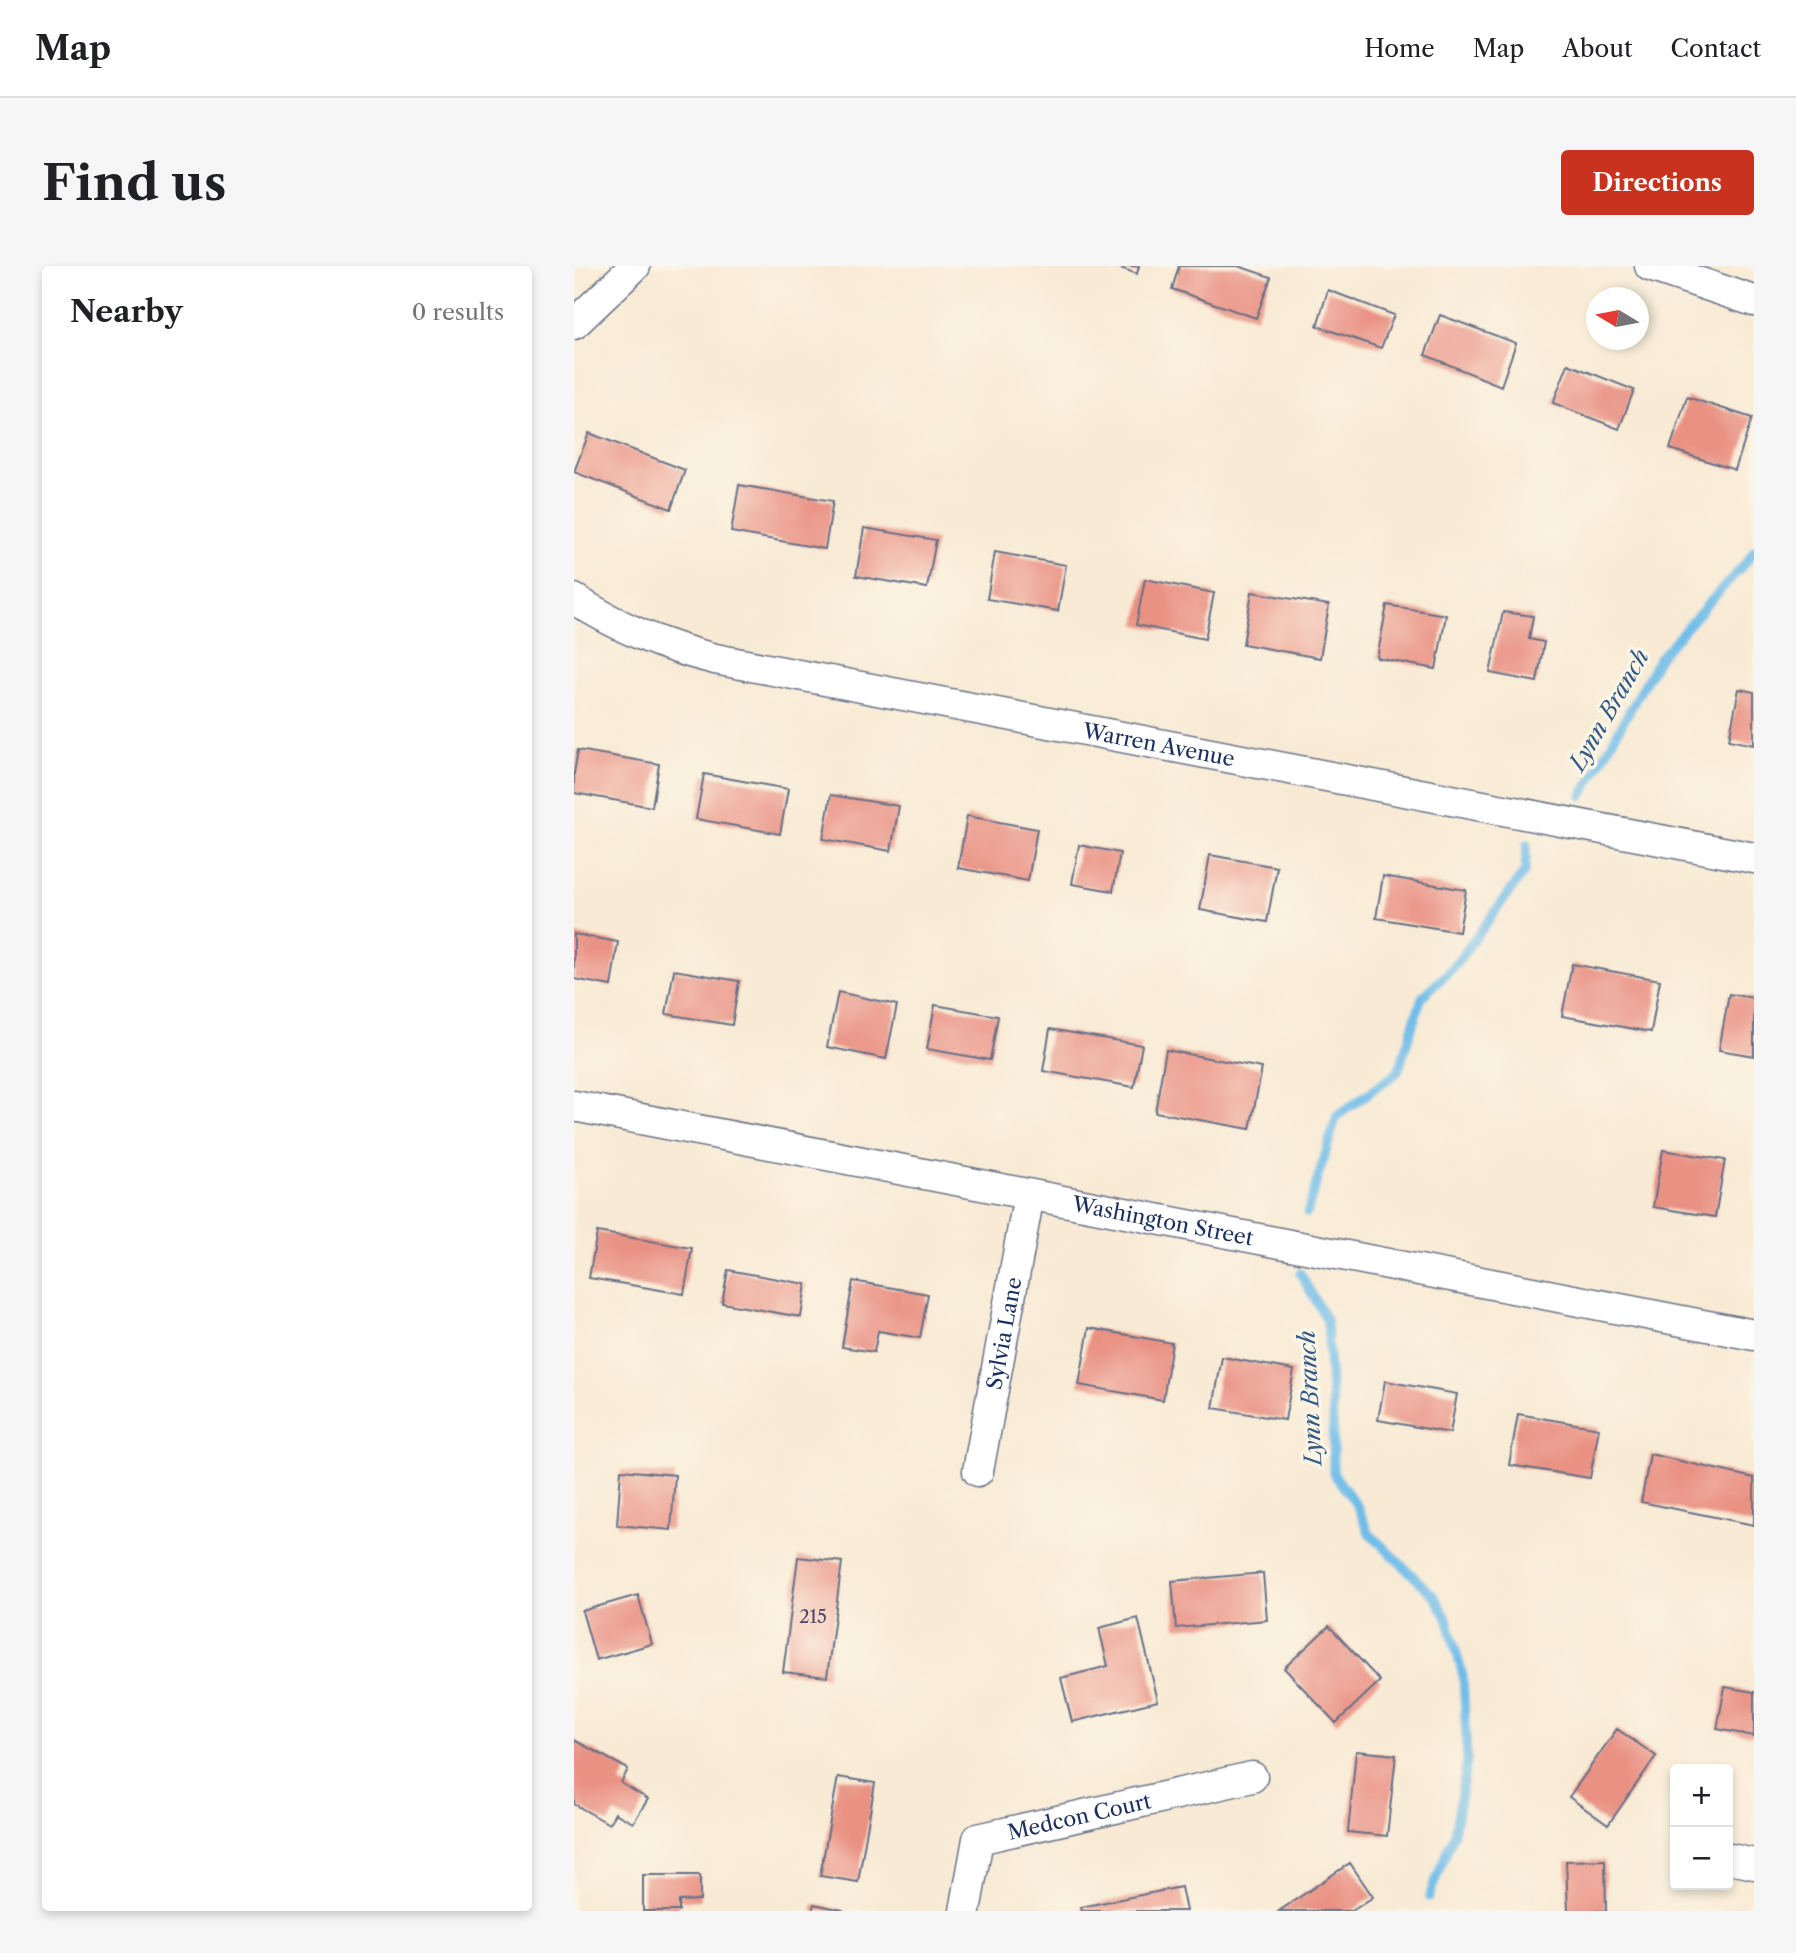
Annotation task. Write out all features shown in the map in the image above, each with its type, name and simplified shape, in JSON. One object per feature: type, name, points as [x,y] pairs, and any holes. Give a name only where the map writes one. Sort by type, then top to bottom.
[{"type":"street","points":[[574,324],[635,266]]},
{"type":"street","points":[[1650,266],[1754,301]]},
{"type":"street","name":"Warren Avenue","points":[[574,599],[632,633],[677,650],[715,659],[1754,858]]},
{"type":"street","name":"Washington Street","points":[[574,1106],[1754,1335]]},
{"type":"street","name":"Sylvia Lane","points":[[978,1471],[1029,1195]]},
{"type":"street","name":"Medcon Court","points":[[965,1911],[978,1839],[1252,1777]]},
{"type":"building","points":[[1115,266],[1139,266],[1137,274]]},
{"type":"building","points":[[1179,266],[1238,266],[1271,277],[1256,318],[1172,289]]},
{"type":"building","points":[[1328,290],[1394,315],[1381,348],[1317,326]]},
{"type":"building","points":[[1440,315],[1516,343],[1501,386],[1425,355]]},
{"type":"building","points":[[1568,364],[1634,390],[1619,429],[1553,403]]},
{"type":"building","points":[[1687,397],[1752,418],[1735,470],[1670,449]]},
{"type":"building","points":[[589,433],[685,470],[671,509],[574,472]]},
{"type":"building","points":[[739,485],[833,501],[825,549],[731,532]]},
{"type":"building","points":[[864,528],[936,540],[927,588],[856,576]]},
{"type":"building","points":[[995,552],[1066,565],[1058,611],[987,599]]},
{"type":"building","points":[[1145,579],[1214,593],[1205,639],[1136,625]]},
{"type":"building","points":[[1252,592],[1329,605],[1320,658],[1243,644]]},
{"type":"building","points":[[1387,605],[1446,615],[1436,669],[1377,658]]},
{"type":"building","points":[[1503,612],[1533,616],[1529,639],[1544,642],[1537,682],[1490,673]]},
{"type":"building","points":[[1739,689],[1754,692],[1754,745],[1729,740]]},
{"type":"building","points":[[578,750],[659,764],[652,807],[574,793]]},
{"type":"building","points":[[704,774],[788,789],[780,834],[696,819]]},
{"type":"building","points":[[831,795],[899,806],[891,851],[823,839]]},
{"type":"building","points":[[967,816],[1037,829],[1028,881],[958,868]]},
{"type":"building","points":[[1079,845],[1120,853],[1113,891],[1072,884]]},
{"type":"building","points":[[1210,855],[1277,867],[1267,922],[1200,910]]},
{"type":"building","points":[[1383,876],[1466,890],[1459,932],[1376,918]]},
{"type":"building","points":[[574,934],[618,942],[611,986],[574,979]]},
{"type":"building","points":[[1572,964],[1660,980],[1651,1032],[1562,1016]]},
{"type":"building","points":[[674,970],[739,981],[732,1025],[666,1014]]},
{"type":"building","points":[[838,992],[897,1005],[886,1059],[827,1047]]},
{"type":"building","points":[[1729,994],[1754,998],[1754,1056],[1719,1050]]},
{"type":"building","points":[[935,1005],[998,1016],[990,1060],[927,1049]]},
{"type":"building","points":[[1050,1029],[1142,1045],[1134,1087],[1043,1071]]},
{"type":"building","points":[[1166,1050],[1262,1068],[1250,1129],[1155,1112]]},
{"type":"building","points":[[1663,1150],[1725,1160],[1715,1217],[1653,1207]]},
{"type":"building","points":[[597,1232],[692,1248],[684,1294],[589,1278]]},
{"type":"building","points":[[728,1270],[806,1284],[801,1317],[722,1303]]},
{"type":"building","points":[[853,1281],[928,1294],[920,1338],[878,1331],[874,1352],[842,1347]]},
{"type":"building","points":[[1089,1328],[1172,1343],[1163,1400],[1079,1385]]},
{"type":"building","points":[[1222,1357],[1294,1370],[1285,1420],[1213,1408]]},
{"type":"building","points":[[1385,1381],[1457,1394],[1450,1433],[1378,1420]]},
{"type":"building","points":[[1518,1414],[1599,1428],[1590,1478],[1509,1465]]},
{"type":"building","points":[[1650,1454],[1754,1478],[1754,1525],[1641,1502]]},
{"type":"building","points":[[621,1470],[675,1475],[671,1530],[617,1525]]},
{"type":"building","points":[[798,1557],[842,1562],[827,1677],[783,1672]]},
{"type":"building","points":[[1263,1573],[1267,1620],[1176,1628],[1172,1581]]},
{"type":"building","points":[[638,1595],[652,1644],[596,1660],[582,1611]]},
{"type":"building","points":[[1138,1618],[1158,1701],[1072,1722],[1061,1678],[1108,1666],[1099,1628]]},
{"type":"building","points":[[1329,1626],[1380,1681],[1336,1723],[1284,1668]]},
{"type":"building","points":[[1725,1687],[1754,1692],[1754,1736],[1717,1729]]},
{"type":"building","points":[[1617,1729],[1656,1756],[1608,1825],[1569,1797]]},
{"type":"building","points":[[574,1740],[628,1769],[621,1783],[648,1799],[633,1823],[615,1813],[609,1824],[574,1804]]},
{"type":"building","points":[[1356,1751],[1396,1755],[1387,1836],[1348,1832]]},
{"type":"building","points":[[838,1777],[875,1783],[858,1882],[820,1876]]},
{"type":"building","points":[[1605,1860],[1606,1911],[1568,1911],[1566,1861]]},
{"type":"building","points":[[1350,1863],[1373,1897],[1352,1911],[1279,1911]]},
{"type":"building","points":[[643,1875],[700,1875],[700,1900],[679,1901],[679,1911],[643,1911]]},
{"type":"building","points":[[1181,1887],[1186,1911],[1082,1911],[1081,1907]]},
{"type":"building","points":[[814,1904],[843,1910],[843,1911],[812,1911]]},
{"type":"waterway","name":"Lynn Branch","points":[[1582,796],[1659,658],[1754,550]]},
{"type":"waterway","name":"Lynn Branch","points":[[1307,1213],[1337,1116],[1398,1072],[1422,997],[1453,968],[1525,871],[1527,844]]},
{"type":"waterway","name":"Lynn Branch","points":[[1300,1273],[1327,1321],[1333,1473],[1358,1507],[1369,1533],[1435,1597],[1447,1618],[1463,1676],[1467,1761],[1454,1833],[1429,1897]]}]
